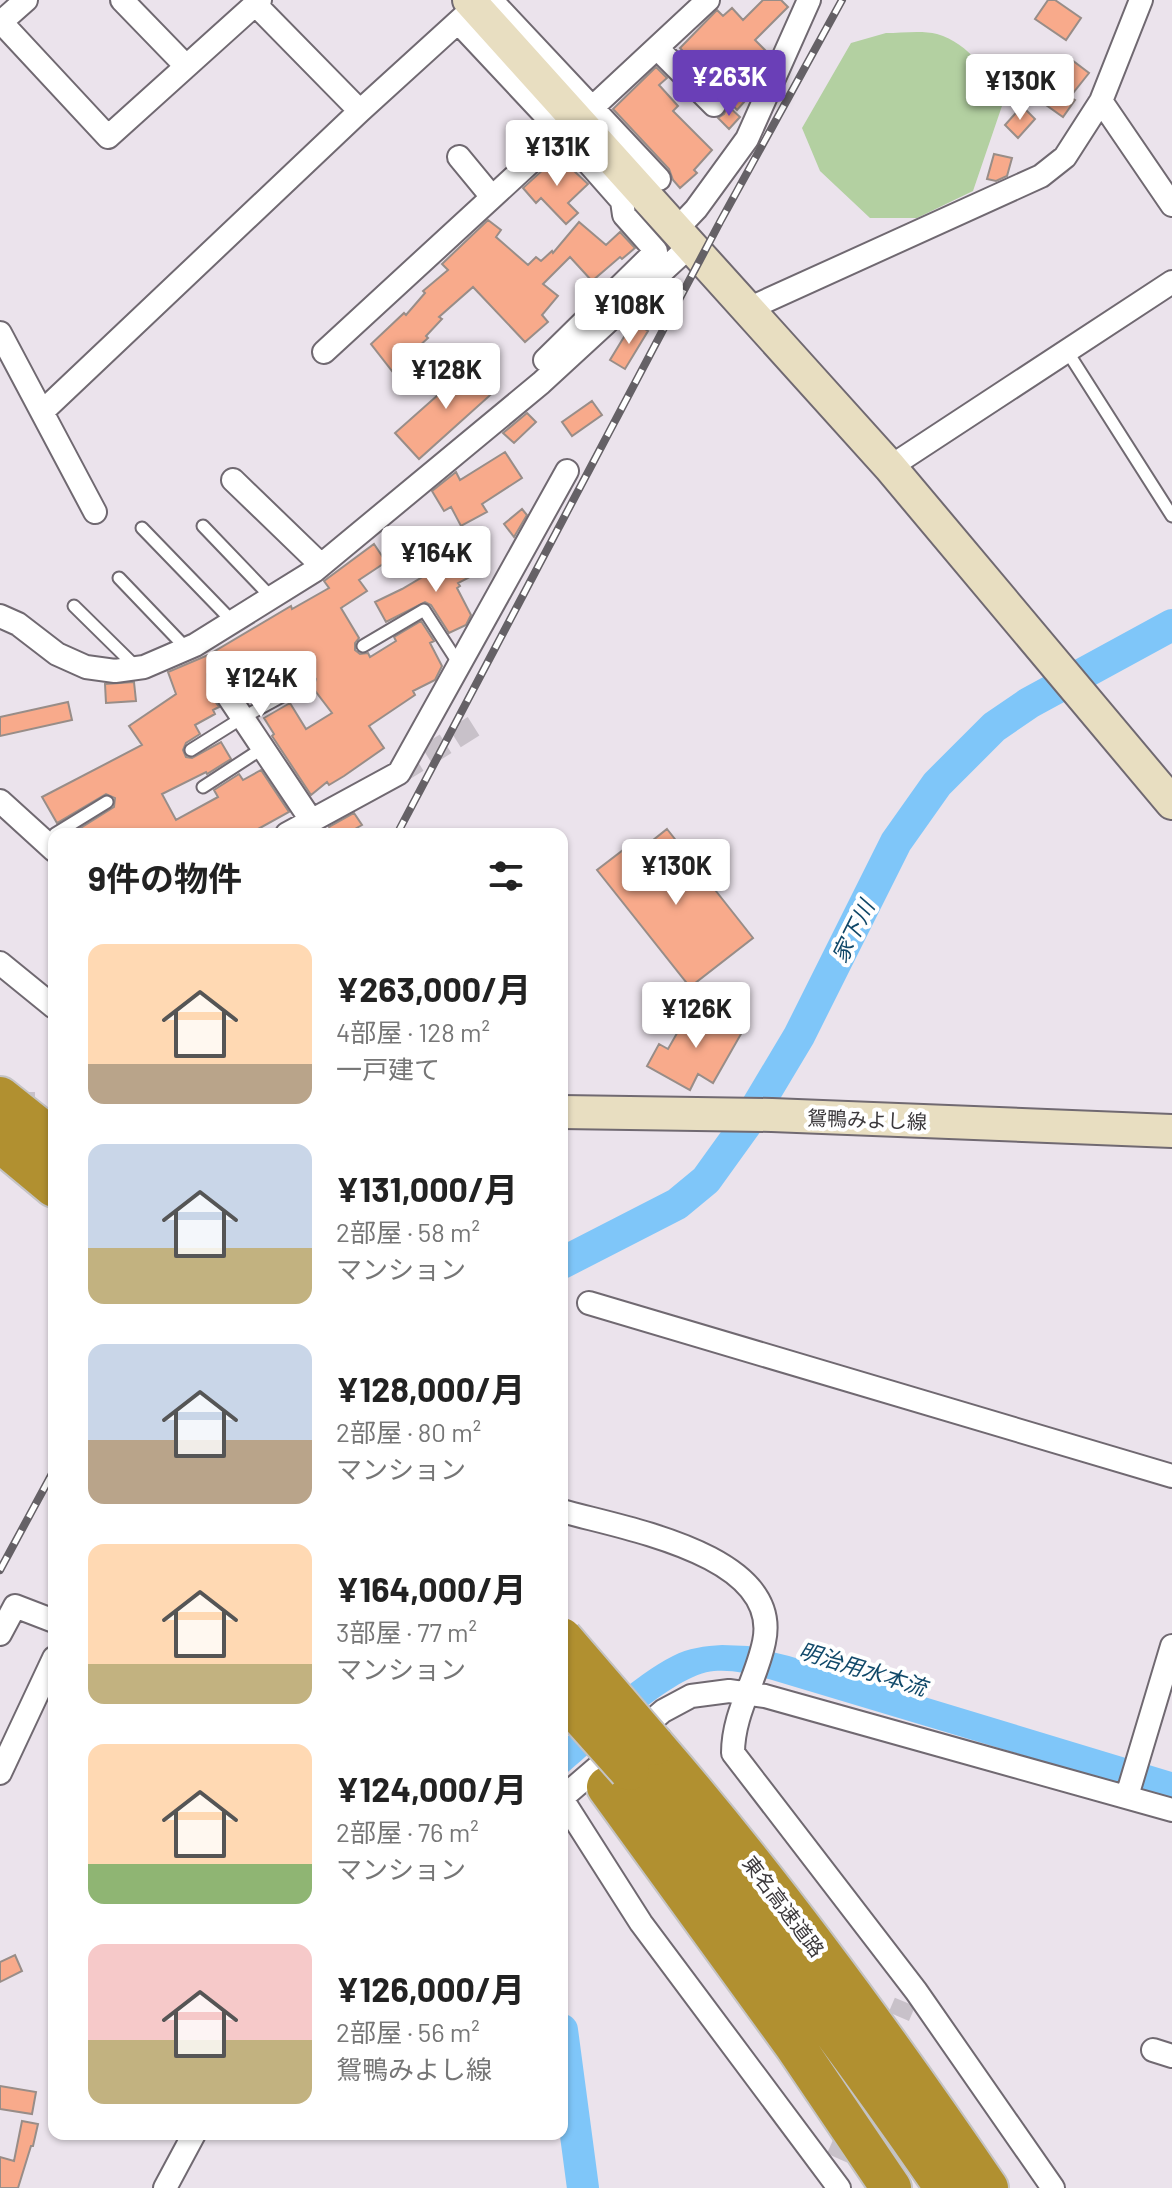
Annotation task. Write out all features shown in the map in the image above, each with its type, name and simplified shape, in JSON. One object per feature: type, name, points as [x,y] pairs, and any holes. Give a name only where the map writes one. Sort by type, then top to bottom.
[{"type":"highway","points":[[0,1097],[48,1135]]},
{"type":"highway","points":[[0,1142],[48,1183]]},
{"type":"highway","points":[[0,1160],[48,1185]]},
{"type":"highway","name":"東名高速道路","points":[[568,1649],[630,1767],[720,1822],[893,2051],[988,2188]]},
{"type":"highway","name":"東名高速道路","points":[[568,1701],[630,1767],[690,1843],[816,2008],[945,2188]]},
{"type":"highway","points":[[568,1736],[630,1767],[795,2046],[891,2188]]},
{"type":"highway","points":[[814,1945],[899,2041],[1005,2188]]},
{"type":"street","points":[[26,0],[1,22],[108,137],[258,2],[360,111]]},
{"type":"street","points":[[122,0],[186,66]]},
{"type":"street","points":[[593,107],[708,0]]},
{"type":"street","points":[[0,616],[18,624],[57,654],[86,667],[115,671],[137,668],[186,648],[234,622],[321,565],[541,383],[683,238],[696,209],[747,139],[809,0]]},
{"type":"street","points":[[748,309],[1041,176],[1065,157],[1101,101],[1141,0]]},
{"type":"street","points":[[475,6],[890,467],[1172,803]]},
{"type":"street","points":[[42,412],[475,6]]},
{"type":"street","points":[[475,6],[593,107],[659,179]]},
{"type":"street","points":[[475,6],[562,133],[622,201],[624,215],[656,251],[534,370],[541,383]]},
{"type":"street","points":[[657,48],[714,105]]},
{"type":"street","points":[[1101,101],[1172,205]]},
{"type":"street","points":[[324,352],[562,133]]},
{"type":"street","points":[[459,157],[492,197]]},
{"type":"street","points":[[890,467],[1172,282]]},
{"type":"street","points":[[0,333],[95,512]]},
{"type":"street","points":[[297,828],[399,773],[567,471]]},
{"type":"street","points":[[233,480],[321,565]]},
{"type":"street","points":[[220,684],[311,820]]},
{"type":"street","points":[[0,801],[48,837]]},
{"type":"street","points":[[0,963],[48,1002]]},
{"type":"street","name":"鴛鴨みよし線","points":[[568,1112],[772,1115],[1172,1131]]},
{"type":"street","points":[[589,1303],[1172,1476]]},
{"type":"street","points":[[568,1513],[686,1546],[731,1570],[752,1588],[767,1615],[765,1640],[735,1723],[733,1753],[1053,2188]]},
{"type":"street","points":[[0,1634],[15,1606],[48,1619]]},
{"type":"street","points":[[1127,1796],[1172,1646]]},
{"type":"street","points":[[0,1773],[48,1671]]},
{"type":"street","points":[[568,1793],[663,1711],[691,1696],[750,1688],[1172,1810]]},
{"type":"street","points":[[568,1807],[641,1923],[835,2172]]},
{"type":"street","points":[[165,2188],[191,2140]]},
{"type":"lane","points":[[1067,351],[1172,516]]},
{"type":"lane","points":[[203,526],[272,598]]},
{"type":"lane","points":[[142,528],[234,622]]},
{"type":"lane","points":[[119,578],[186,648]]},
{"type":"lane","points":[[74,606],[137,668]]},
{"type":"lane","points":[[363,646],[424,610],[459,664]]},
{"type":"lane","points":[[191,750],[308,682]]},
{"type":"lane","points":[[203,787],[263,748]]},
{"type":"lane","points":[[69,828],[107,802]]},
{"type":"green space","points":[[925,32],[949,39],[977,61],[1004,100],[973,191],[917,218],[870,218],[820,171],[802,128],[851,43],[886,33]]},
{"type":"water","name":"明治用水本流","points":[[748,1646],[789,1656],[1172,1772],[1172,1800],[782,1683],[732,1671],[698,1675],[678,1685],[657,1698],[568,1772],[568,1736],[643,1674],[679,1653],[697,1648]]},
{"type":"building","points":[[763,0],[781,0],[788,7],[755,40],[766,51],[738,77],[753,92],[737,110],[722,93],[726,89],[699,60],[695,64],[680,48],[717,10],[723,16],[732,8],[743,20]]},
{"type":"building","points":[[1048,0],[1055,0],[1081,18],[1066,40],[1035,19]]},
{"type":"building","points":[[1068,57],[1089,73],[1070,97],[1075,100],[1063,117],[1039,100]]},
{"type":"building","points":[[656,67],[667,78],[659,85],[678,106],[673,111],[712,150],[694,170],[697,173],[680,188],[669,169],[613,109]]},
{"type":"building","points":[[728,106],[740,117],[729,129],[718,118]]},
{"type":"building","points":[[1022,106],[1035,119],[1018,138],[1005,125]]},
{"type":"building","points":[[994,154],[1012,158],[1007,176],[996,181],[987,179]]},
{"type":"building","points":[[558,156],[588,184],[568,203],[578,213],[566,224],[541,198],[536,203],[523,188]]},
{"type":"building","points":[[488,220],[501,230],[496,237],[528,265],[536,257],[541,261],[553,253],[579,222],[606,245],[620,232],[635,248],[592,281],[570,257],[543,284],[558,296],[542,315],[548,322],[525,342],[473,287],[439,317],[442,319],[426,336],[428,338],[392,371],[371,344],[404,313],[406,315],[425,293],[423,291],[448,270],[442,264]]},
{"type":"building","points":[[633,322],[648,331],[625,369],[610,360]]},
{"type":"building","points":[[474,363],[497,389],[419,459],[395,433]]},
{"type":"building","points":[[592,401],[602,415],[572,436],[562,422]]},
{"type":"building","points":[[527,413],[536,422],[514,443],[503,433]]},
{"type":"building","points":[[505,452],[522,478],[482,504],[487,512],[461,526],[451,507],[444,511],[432,491],[456,472],[460,480]]},
{"type":"building","points":[[522,509],[527,515],[514,537],[504,524]]},
{"type":"building","points":[[374,544],[386,562],[359,580],[367,591],[341,608],[359,638],[355,650],[360,654],[368,653],[370,657],[396,641],[394,637],[421,621],[434,641],[430,643],[442,666],[435,680],[413,691],[415,695],[369,726],[384,748],[311,795],[272,736],[274,734],[264,718],[290,703],[306,729],[332,713],[313,688],[316,679],[312,674],[305,674],[301,667],[257,691],[239,658],[207,674],[208,691],[219,707],[213,710],[215,714],[195,725],[200,734],[186,743],[183,750],[186,757],[192,758],[221,742],[231,759],[207,774],[162,794],[176,820],[218,797],[214,790],[239,774],[243,780],[261,770],[289,812],[260,828],[81,828],[114,807],[115,798],[106,794],[57,823],[42,797],[142,745],[129,726],[176,694],[168,672],[208,655],[291,606],[292,609],[329,588],[324,581]]},
{"type":"building","points":[[476,551],[485,569],[458,583],[460,586],[457,588],[471,615],[466,625],[449,633],[431,605],[425,602],[386,622],[375,602],[446,563],[448,566]]},
{"type":"building","points":[[134,682],[136,701],[106,703],[105,684]]},
{"type":"building","points":[[68,702],[72,720],[0,736],[0,717]]},
{"type":"building","points":[[354,813],[362,825],[357,828],[329,827]]},
{"type":"building","points":[[667,829],[753,938],[690,987],[597,870],[627,847],[633,856]]},
{"type":"building","points":[[692,1007],[741,1034],[713,1083],[698,1074],[690,1090],[647,1066],[659,1044],[668,1049]]},
{"type":"building","points":[[15,1955],[22,1971],[0,1982],[0,1962]]},
{"type":"building","points":[[0,2086],[36,2092],[32,2114],[0,2109]]},
{"type":"building","points":[[22,2121],[38,2124],[33,2146],[18,2188],[0,2188],[0,2157],[14,2161]]},
{"type":"waterway","name":"家下川","points":[[568,1260],[677,1204],[706,1180],[747,1123],[799,1036],[896,842],[937,784],[994,727],[1029,703],[1172,625]]},
{"type":"waterway","name":"家下川","points":[[568,2075],[583,2188]]},
{"type":"tunnel","points":[[399,773],[474,726]]},
{"type":"tunnel","points":[[3,1108],[48,1108]]},
{"type":"tunnel","points":[[886,2047],[905,2002]]},
{"type":"tunnel","points":[[837,2158],[853,2122]]},
{"type":"railway","points":[[400,828],[720,222],[842,0]]},
{"type":"railway","points":[[0,1570],[48,1481]]}]
